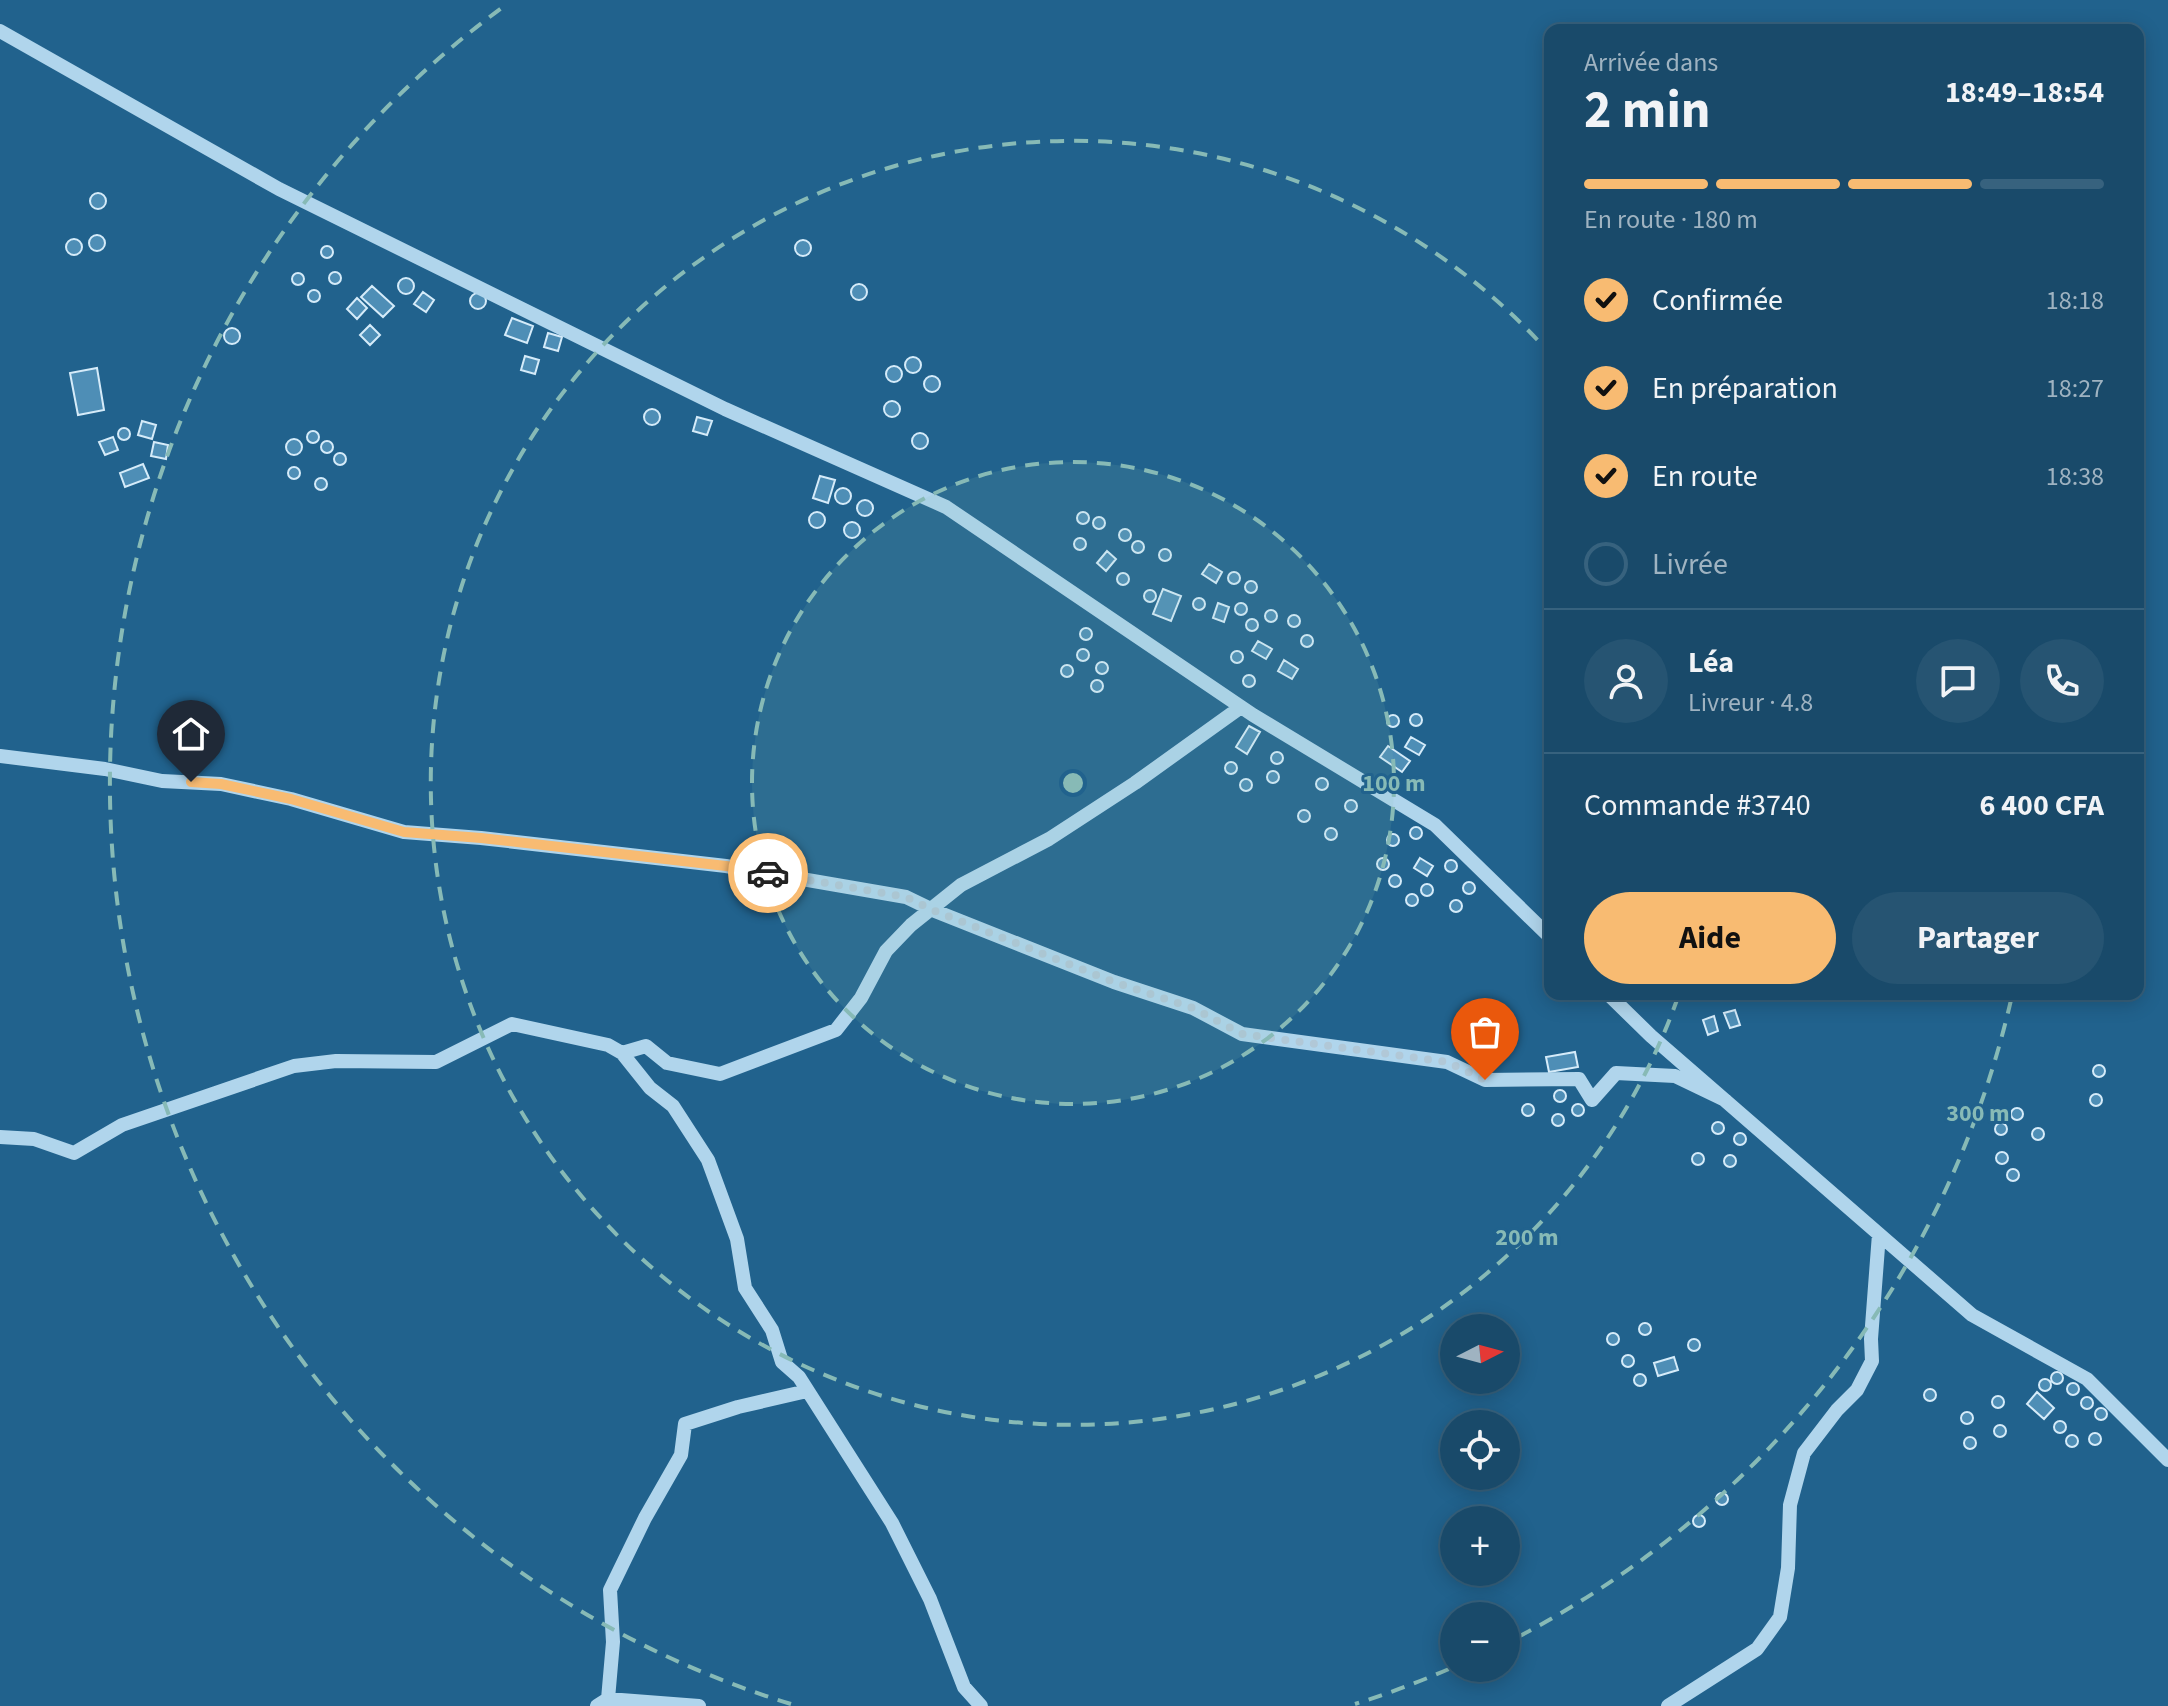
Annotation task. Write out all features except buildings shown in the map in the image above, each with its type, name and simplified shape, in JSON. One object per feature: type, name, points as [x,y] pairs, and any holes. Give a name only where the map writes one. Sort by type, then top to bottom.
[{"type":"street","points":[[0,31],[279,189],[725,409],[946,507],[1241,707],[1435,825],[1544,931]]},
{"type":"street","points":[[622,1053],[646,1046],[667,1063],[720,1074],[836,1030],[861,998],[886,951],[911,925],[961,885],[1049,839],[1241,707]]},
{"type":"street","points":[[0,756],[105,769],[162,781],[221,784],[291,799],[404,832],[726,866],[906,897],[1114,982],[1193,1008],[1242,1034],[1447,1062],[1485,1080],[1579,1079],[1592,1100],[1616,1073],[1675,1076],[1725,1100]]},
{"type":"street","points":[[1614,1000],[1651,1036],[1972,1315],[2087,1379],[2168,1460]]},
{"type":"street","points":[[0,1137],[34,1139],[74,1153],[122,1125],[294,1066],[336,1061],[436,1062],[512,1024],[608,1045],[622,1053],[650,1088],[673,1106],[708,1160],[737,1239],[745,1288],[772,1330],[782,1362],[799,1377],[892,1523],[930,1599],[964,1687],[981,1706]]},
{"type":"street","points":[[1668,1706],[1757,1649],[1780,1617],[1788,1568],[1790,1505],[1804,1453],[1837,1410],[1857,1390],[1872,1361],[1879,1234]]},
{"type":"street","points":[[699,1706],[603,1703],[613,1642],[610,1590],[645,1518],[681,1455],[685,1424],[738,1407],[807,1391]]},
{"type":"way so far","points":[[768,873],[906,897],[1114,982],[1193,1008],[1242,1034],[1447,1062],[1485,1080]]},
{"type":"route","points":[[191,782],[221,784],[291,799],[404,832],[481,838],[768,873]]}]
